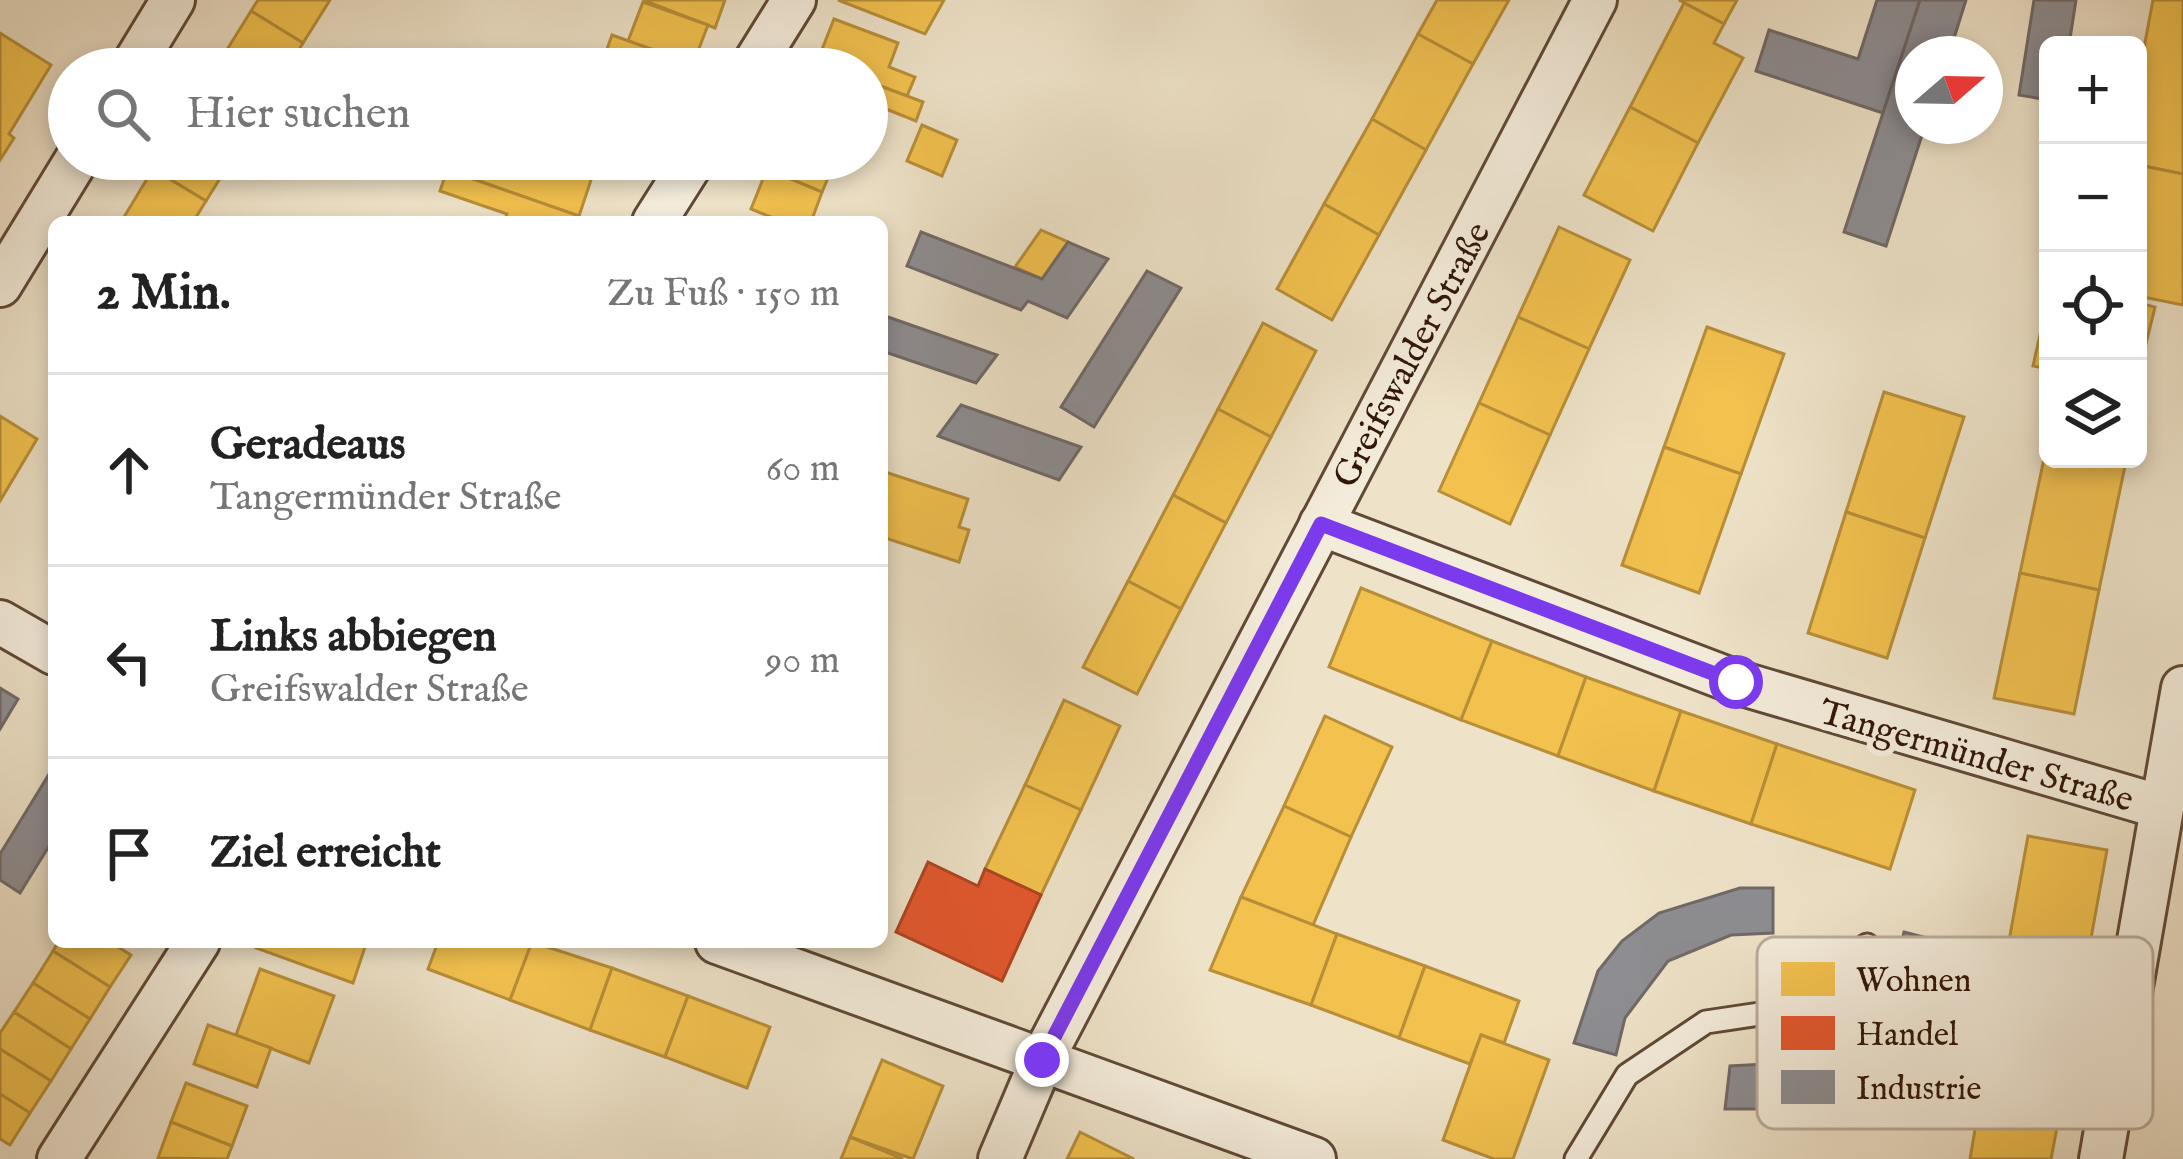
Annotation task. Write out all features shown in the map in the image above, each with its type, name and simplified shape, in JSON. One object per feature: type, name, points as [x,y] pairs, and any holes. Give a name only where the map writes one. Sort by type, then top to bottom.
[{"type":"street","points":[[144,48],[173,0]]},
{"type":"street","points":[[764,48],[794,0]]},
{"type":"street","name":"Greifswalder Straße","points":[[1000,1159],[1042,1060],[1595,0]]},
{"type":"street","points":[[0,285],[64,180]]},
{"type":"street","points":[[658,216],[681,180]]},
{"type":"street","name":"Tangermünder Straße","points":[[1321,524],[1736,682],[2161,807]]},
{"type":"street","points":[[0,622],[48,650]]},
{"type":"street","points":[[2139,937],[2183,688]]},
{"type":"street","points":[[59,1159],[194,948]]},
{"type":"street","points":[[734,948],[1314,1159]]},
{"type":"street","points":[[2101,1159],[2106,1129]]},
{"type":"lane","points":[[1576,1159],[1628,1076],[1706,1022],[1757,1014]]},
{"type":"building: Wohnen","points":[[258,0],[330,0],[303,43],[251,11]]},
{"type":"building: Wohnen","points":[[643,0],[725,0],[715,28]]},
{"type":"building: Wohnen","points":[[838,0],[944,0],[925,34]]},
{"type":"building: Wohnen","points":[[1437,0],[1509,0],[1473,64],[1418,34]]},
{"type":"building: Wohnen","points":[[1679,0],[1737,0],[1724,24]]},
{"type":"building: Wohnen","points":[[2153,0],[2183,0],[2183,174],[2147,167],[2146,36]]},
{"type":"building: Wohnen","points":[[643,2],[708,25],[699,48],[648,48],[628,41]]},
{"type":"building: Wohnen","points":[[1684,3],[1724,24],[1714,43],[1743,58],[1698,143],[1630,107]]},
{"type":"building: Wohnen","points":[[251,11],[303,43],[300,48],[228,48]]},
{"type":"building: Wohnen","points":[[834,19],[898,43],[889,67],[915,77],[907,96],[888,89],[888,48],[823,48]]},
{"type":"building: Wohnen","points":[[0,33],[48,63],[48,70],[9,134],[14,138],[0,160]]},
{"type":"building: Wohnen","points":[[1418,34],[1473,64],[1426,150],[1372,119]]},
{"type":"building: Wohnen","points":[[612,35],[648,48],[607,48]]},
{"type":"building: Wohnen","points":[[888,89],[923,102],[916,121],[888,110]]},
{"type":"building: Wohnen","points":[[1630,107],[1698,143],[1653,231],[1584,195]]},
{"type":"building: Wohnen","points":[[1372,119],[1426,150],[1379,235],[1324,204]]},
{"type":"building: Wohnen","points":[[922,125],[957,140],[942,176],[907,161]]},
{"type":"building: Wohnen","points":[[2147,167],[2183,174],[2183,305],[2147,298]]},
{"type":"building: Wohnen","points":[[146,180],[171,180],[206,201],[197,216],[125,216]]},
{"type":"building: Wohnen","points":[[171,180],[219,180],[206,201]]},
{"type":"building: Wohnen","points":[[444,180],[476,180],[579,216],[506,216],[440,191]]},
{"type":"building: Wohnen","points":[[476,180],[591,180],[579,216]]},
{"type":"building: Wohnen","points":[[763,180],[793,180],[822,192],[813,216],[768,216],[751,209]]},
{"type":"building: Wohnen","points":[[793,180],[827,180],[822,192]]},
{"type":"building: Wohnen","points":[[1324,204],[1379,235],[1332,320],[1277,289]]},
{"type":"building: Wohnen","points":[[1559,227],[1630,260],[1589,349],[1518,317]]},
{"type":"building: Wohnen","points":[[1041,230],[1068,242],[1042,279],[1015,267]]},
{"type":"building: Wohnen","points":[[2147,305],[2155,307],[2147,339]]},
{"type":"building: Wohnen","points":[[1518,317],[1589,349],[1550,435],[1479,403]]},
{"type":"building: Wohnen","points":[[1263,323],[1316,351],[1271,437],[1218,409]]},
{"type":"building: Wohnen","points":[[1707,327],[1784,354],[1741,474],[1664,447]]},
{"type":"building: Wohnen","points":[[1884,392],[1964,417],[1925,538],[1846,512]]},
{"type":"building: Wohnen","points":[[1479,403],[1550,435],[1510,524],[1439,491]]},
{"type":"building: Wohnen","points":[[1218,409],[1271,437],[1226,523],[1173,495]]},
{"type":"building: Wohnen","points":[[0,416],[37,439],[0,501]]},
{"type":"building: Wohnen","points":[[1664,447],[1741,474],[1699,593],[1622,565]]},
{"type":"building: Wohnen","points":[[2042,468],[2125,468],[2099,590],[2020,573]]},
{"type":"building: Wohnen","points":[[888,473],[968,499],[959,527],[969,530],[959,562],[888,539]]},
{"type":"building: Wohnen","points":[[1173,495],[1226,523],[1181,609],[1128,581]]},
{"type":"building: Wohnen","points":[[1846,512],[1925,538],[1887,658],[1808,633]]},
{"type":"building: Wohnen","points":[[2020,573],[2099,590],[2074,714],[1994,698]]},
{"type":"building: Wohnen","points":[[1128,581],[1181,609],[1137,694],[1083,667]]},
{"type":"building: Wohnen","points":[[1361,588],[1492,641],[1461,720],[1329,667]]},
{"type":"building: Wohnen","points":[[1492,641],[1586,677],[1558,756],[1461,720]]},
{"type":"building: Wohnen","points":[[1586,677],[1681,711],[1654,791],[1558,756]]},
{"type":"building: Wohnen","points":[[1064,700],[1120,726],[1081,810],[1025,785]]},
{"type":"building: Wohnen","points":[[1681,711],[1777,744],[1751,824],[1654,791]]},
{"type":"building: Wohnen","points":[[1325,716],[1392,747],[1351,837],[1284,806]]},
{"type":"building: Wohnen","points":[[1777,744],[1915,790],[1890,869],[1751,824]]},
{"type":"building: Wohnen","points":[[1025,785],[1081,810],[1041,895],[985,869]]},
{"type":"building: Wohnen","points":[[1284,806],[1351,837],[1313,925],[1241,897]]},
{"type":"building: Wohnen","points":[[2028,836],[2107,850],[2091,937],[2010,937]]},
{"type":"building: Wohnen","points":[[1241,897],[1337,934],[1311,1005],[1210,970]]},
{"type":"building: Wohnen","points":[[1337,934],[1425,966],[1399,1038],[1311,1005]]},
{"type":"building: Wohnen","points":[[120,948],[131,955],[110,987],[53,951]]},
{"type":"building: Wohnen","points":[[256,948],[365,948],[353,983]]},
{"type":"building: Wohnen","points":[[436,948],[530,948],[510,1000],[428,969]]},
{"type":"building: Wohnen","points":[[530,948],[550,948],[612,968],[590,1030],[510,1000]]},
{"type":"building: Wohnen","points":[[53,951],[110,987],[90,1019],[33,983]]},
{"type":"building: Wohnen","points":[[1425,966],[1519,1001],[1504,1043],[1481,1035],[1470,1064],[1399,1038]]},
{"type":"building: Wohnen","points":[[612,968],[688,996],[665,1057],[590,1030]]},
{"type":"building: Wohnen","points":[[260,969],[334,996],[309,1063],[236,1035]]},
{"type":"building: Wohnen","points":[[33,983],[90,1019],[71,1049],[14,1012]]},
{"type":"building: Wohnen","points":[[688,996],[770,1027],[747,1088],[665,1057]]},
{"type":"building: Wohnen","points":[[14,1012],[71,1049],[51,1081],[0,1049],[0,1033]]},
{"type":"building: Wohnen","points":[[208,1025],[271,1048],[257,1087],[194,1064]]},
{"type":"building: Wohnen","points":[[1481,1035],[1549,1060],[1513,1159],[1494,1159],[1443,1140]]},
{"type":"building: Wohnen","points":[[0,1049],[51,1081],[30,1113],[0,1094]]},
{"type":"building: Wohnen","points":[[882,1060],[943,1086],[913,1159],[850,1137]]},
{"type":"building: Wohnen","points":[[186,1083],[247,1106],[232,1146],[171,1122]]},
{"type":"building: Wohnen","points":[[0,1094],[30,1113],[10,1145],[0,1139]]},
{"type":"building: Wohnen","points":[[171,1122],[232,1146],[227,1159],[158,1158]]},
{"type":"building: Wohnen","points":[[1975,1129],[2057,1129],[2051,1159],[1970,1159]]},
{"type":"building: Wohnen","points":[[1080,1132],[1134,1159],[1067,1159]]},
{"type":"building: Wohnen","points":[[850,1137],[903,1159],[841,1159]]},
{"type":"building: Handel","points":[[928,862],[978,886],[985,869],[1041,895],[1002,981],[896,932]]},
{"type":"building: Industrie","points":[[1877,0],[1920,0],[1908,36],[1895,36],[1895,76],[1883,113],[1756,71],[1769,30],[1858,59]]},
{"type":"building: Industrie","points":[[1920,0],[1966,0],[1955,36],[1908,36]]},
{"type":"building: Industrie","points":[[2034,0],[2076,0],[2070,36],[2039,36],[2039,98],[2019,95]]},
{"type":"building: Industrie","points":[[1895,76],[1895,144],[1919,144],[1886,246],[1844,232]]},
{"type":"building: Industrie","points":[[921,232],[1042,279],[1068,242],[1108,259],[1067,318],[1028,301],[1021,310],[907,266]]},
{"type":"building: Industrie","points":[[1147,271],[1181,288],[1094,427],[1061,407]]},
{"type":"building: Industrie","points":[[888,317],[997,355],[976,383],[888,353]]},
{"type":"building: Industrie","points":[[961,405],[1081,447],[1059,480],[938,436]]},
{"type":"building: Industrie","points":[[0,688],[18,699],[0,729]]},
{"type":"building: Industrie","points":[[48,776],[48,848],[20,893],[0,880],[0,854]]},
{"type":"building: Industrie","points":[[1740,888],[1773,888],[1773,933],[1731,935],[1668,961],[1625,1018],[1616,1055],[1574,1043],[1598,971],[1622,941],[1659,913]]},
{"type":"building: Industrie","points":[[1757,1065],[1757,1109],[1725,1109],[1730,1066]]},
{"type":"route","points":[[1042,1060],[1321,524],[1736,682]]}]
